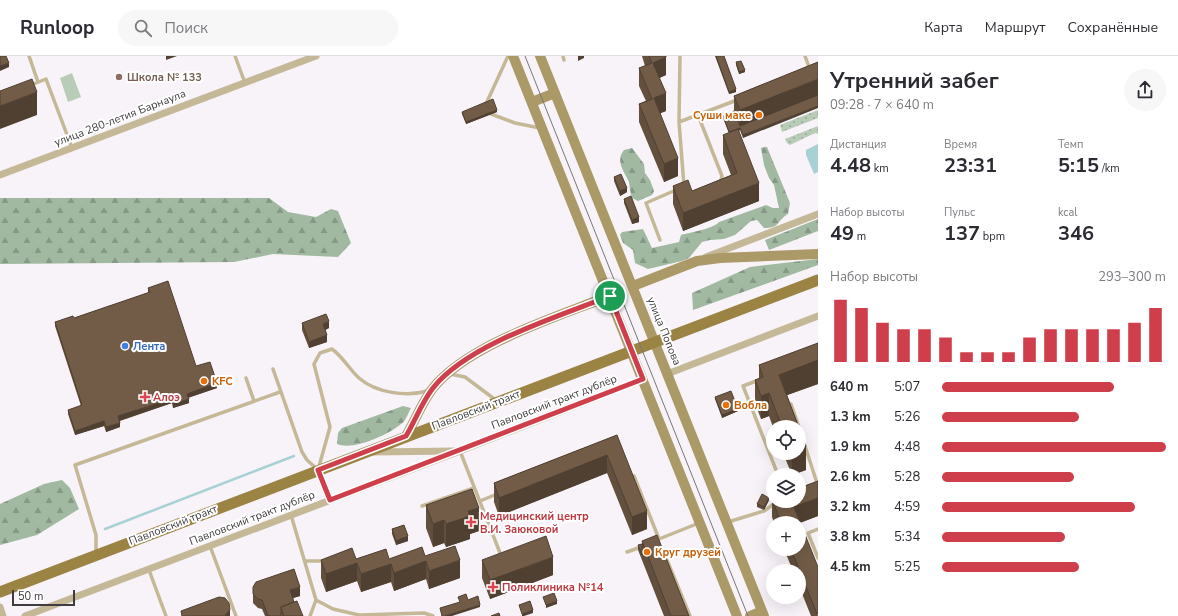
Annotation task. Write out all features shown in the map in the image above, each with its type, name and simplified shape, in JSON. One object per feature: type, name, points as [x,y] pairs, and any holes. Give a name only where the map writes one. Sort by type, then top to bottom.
[{"type":"main road","points":[[514,56],[737,616]]},
{"type":"main road","name":"улица Попова","points":[[540,56],[763,613]]},
{"type":"main road","points":[[532,102],[555,93]]},
{"type":"main road","points":[[633,286],[697,261],[720,258],[818,254]]},
{"type":"main road","name":"Павловский тракт","points":[[0,592],[818,280]]},
{"type":"main road","points":[[406,436],[432,390],[448,373],[479,352],[519,331],[610,296]]},
{"type":"main road","points":[[750,616],[763,613]]},
{"type":"street","name":"улица 280-летия Барнаула","points":[[0,175],[316,56]]},
{"type":"street","points":[[697,261],[818,214]]},
{"type":"street","points":[[668,374],[818,316]]},
{"type":"street","name":"Павловский тракт дублёр","points":[[25,616],[460,451],[643,379]]},
{"type":"street","points":[[366,452],[460,451]]},
{"type":"street","points":[[318,470],[330,500]]},
{"type":"street","points":[[0,607],[3,616]]},
{"type":"lane","points":[[29,56],[38,82]]},
{"type":"lane","points":[[235,56],[246,83]]},
{"type":"lane","points":[[486,104],[508,56]]},
{"type":"lane","points":[[680,56],[679,122],[685,187],[688,193]]},
{"type":"lane","points":[[805,56],[810,71]]},
{"type":"lane","points":[[804,74],[814,68]]},
{"type":"lane","points":[[26,87],[46,79],[72,148]]},
{"type":"lane","points":[[679,122],[741,98]]},
{"type":"lane","points":[[491,114],[515,123],[542,128]]},
{"type":"lane","points":[[698,115],[722,176],[722,181],[718,186]]},
{"type":"lane","points":[[660,240],[646,203],[685,187]]},
{"type":"lane","points":[[273,369],[302,452],[307,460],[318,470],[330,427],[314,364],[320,353],[332,349],[340,354],[359,378],[366,383],[398,394],[414,395],[432,390]]},
{"type":"lane","points":[[448,373],[465,377],[498,402]]},
{"type":"lane","points":[[246,378],[254,401]]},
{"type":"lane","points":[[764,378],[743,386],[775,468]]},
{"type":"lane","points":[[96,555],[96,535],[75,465],[280,392]]},
{"type":"lane","points":[[791,404],[797,420]]},
{"type":"lane","points":[[806,447],[817,482],[811,485]]},
{"type":"lane","points":[[460,451],[502,560]]},
{"type":"lane","points":[[634,476],[659,540]]},
{"type":"lane","points":[[422,506],[474,488]]},
{"type":"lane","points":[[480,501],[501,493]]},
{"type":"lane","points":[[727,522],[764,511],[768,508]]},
{"type":"lane","points":[[291,515],[316,600],[310,616]]},
{"type":"lane","points":[[627,552],[700,523]]},
{"type":"lane","points":[[818,529],[808,533],[818,558]]},
{"type":"lane","points":[[210,546],[236,616]]},
{"type":"lane","points":[[495,562],[508,558]]},
{"type":"lane","points":[[667,560],[690,616]]},
{"type":"lane","points":[[305,561],[328,561]]},
{"type":"lane","points":[[149,570],[166,616]]},
{"type":"lane","points":[[316,600],[333,609],[359,616],[424,613],[433,616]]},
{"type":"green space","points":[[72,73],[81,97],[68,102],[60,78]]},
{"type":"green space","points":[[818,110],[818,118],[782,132],[780,125]]},
{"type":"green space","points":[[818,126],[818,134],[815,133],[790,145],[785,139]]},
{"type":"green space","points":[[767,147],[790,203],[788,214],[776,225],[769,228],[764,228],[757,220],[751,221],[735,235],[724,239],[702,242],[689,258],[682,261],[648,269],[635,263],[633,250],[623,243],[620,235],[622,232],[643,229],[652,248],[679,242],[681,235],[707,228],[719,222],[766,205],[773,208],[779,208],[774,185],[769,178],[764,165],[761,148]]},
{"type":"green space","points":[[632,148],[644,164],[645,173],[650,180],[654,191],[652,195],[638,201],[632,198],[629,182],[620,162],[621,154],[624,150]]},
{"type":"green space","points":[[0,198],[269,198],[288,212],[316,217],[331,209],[338,211],[351,243],[338,257],[273,254],[234,262],[0,264]]},
{"type":"green space","points":[[818,219],[818,231],[769,250],[765,240]]},
{"type":"green space","points":[[818,259],[818,265],[693,310],[692,293],[750,267]]},
{"type":"green space","points":[[403,406],[411,408],[406,419],[403,423],[388,433],[361,444],[344,446],[337,444],[338,433],[342,428]]},
{"type":"green space","points":[[62,480],[70,488],[79,509],[37,535],[0,545],[0,504],[44,484]]},
{"type":"water","points":[[818,144],[818,172],[814,174],[806,155],[806,150]]},
{"type":"building","points":[[0,56],[6,56],[9,63],[0,66]]},
{"type":"building","points":[[649,56],[666,56],[653,63],[666,93],[654,98],[678,158],[664,164],[639,104],[652,99],[639,68],[652,63]]},
{"type":"building","points":[[716,56],[724,56],[736,89],[729,92]]},
{"type":"building","points":[[741,61],[745,70],[739,72],[736,62]]},
{"type":"building","points":[[818,62],[818,79],[740,110],[734,96]]},
{"type":"building","points":[[32,79],[37,92],[0,106],[0,91]]},
{"type":"building","points":[[818,95],[818,106],[743,135],[740,128],[729,132],[723,116],[734,111],[740,126]]},
{"type":"building","points":[[493,99],[497,110],[466,122],[462,112]]},
{"type":"building","points":[[738,129],[759,183],[683,213],[673,186],[688,180],[692,191],[737,173],[723,135]]},
{"type":"building","points":[[621,174],[627,188],[620,191],[614,177]]},
{"type":"building","points":[[631,196],[639,217],[632,220],[624,199]]},
{"type":"building","name":"Лента","points":[[168,281],[196,366],[210,362],[217,383],[187,394],[189,399],[173,404],[172,399],[118,416],[120,423],[106,427],[104,421],[75,431],[68,410],[82,405],[55,322],[73,316],[74,318],[150,292],[148,288]]},
{"type":"building","points":[[326,314],[329,321],[323,324],[327,335],[309,342],[302,323]]},
{"type":"building","points":[[818,343],[818,360],[779,375],[796,420],[779,420],[769,393],[761,396],[755,380],[763,377],[759,365]]},
{"type":"building","name":"Вобла","points":[[731,391],[738,409],[722,415],[715,397]]},
{"type":"building","points":[[617,435],[647,511],[632,517],[607,455],[499,498],[494,483]]},
{"type":"building","points":[[818,481],[818,498],[806,502],[806,485]]},
{"type":"building","points":[[472,489],[479,508],[468,511],[470,516],[446,524],[444,520],[433,524],[426,505]]},
{"type":"building","points":[[762,494],[766,496],[766,503],[764,507],[757,504]]},
{"type":"building","points":[[775,508],[794,508],[798,516],[778,516]]},
{"type":"building","points":[[404,525],[408,536],[396,541],[392,529]]},
{"type":"building","points":[[657,535],[689,616],[671,616],[642,541]]},
{"type":"building","points":[[546,536],[553,557],[490,580],[482,560]]},
{"type":"building","points":[[806,537],[818,567],[817,614],[806,586],[806,564],[797,564],[794,556],[806,556]]},
{"type":"building","points":[[642,544],[642,555],[638,545]]},
{"type":"building","points":[[455,546],[460,560],[429,571],[426,561],[394,573],[391,564],[361,574],[357,563],[326,574],[321,560],[352,548],[356,559],[386,549],[389,559],[422,547],[425,556]]},
{"type":"building","points":[[294,569],[300,587],[290,590],[294,602],[281,607],[281,616],[268,616],[262,600],[258,599],[253,594],[253,587],[256,582]]},
{"type":"building","points":[[554,593],[557,601],[546,605],[543,597]]},
{"type":"building","points":[[466,594],[468,600],[478,596],[480,605],[442,616],[440,608],[460,602],[458,597]]},
{"type":"building","points":[[219,597],[225,598],[229,603],[230,610],[225,615],[226,616],[182,616],[181,611]]},
{"type":"building","points":[[297,601],[303,616],[284,616],[281,607]]},
{"type":"building","points":[[530,601],[533,610],[522,614],[519,605]]},
{"type":"building","points":[[499,613],[500,616],[491,616]]},
{"type":"waterway","points":[[105,529],[294,456]]},
{"type":"tram line","points":[[525,56],[748,616]]},
{"type":"place","name":"Школа № 133","points":[[119,77]]},
{"type":"place","name":"Суши маке","points":[[759,115]]},
{"type":"place","name":"Лента","points":[[125,346]]},
{"type":"place","name":"KFC","points":[[204,381]]},
{"type":"place","name":"Алоэ","points":[[145,397]]},
{"type":"place","name":"Вобла","points":[[726,405]]},
{"type":"place","name":"Медицинский центр В.И. Заюковой","points":[[471,522]]},
{"type":"place","name":"Круг друзей","points":[[647,552]]},
{"type":"place","name":"Поликлиника №14","points":[[493,587]]},
{"type":"route","points":[[610,296],[643,379],[330,500],[318,470],[406,436],[432,390],[448,373],[479,352],[519,331],[610,296]]}]
